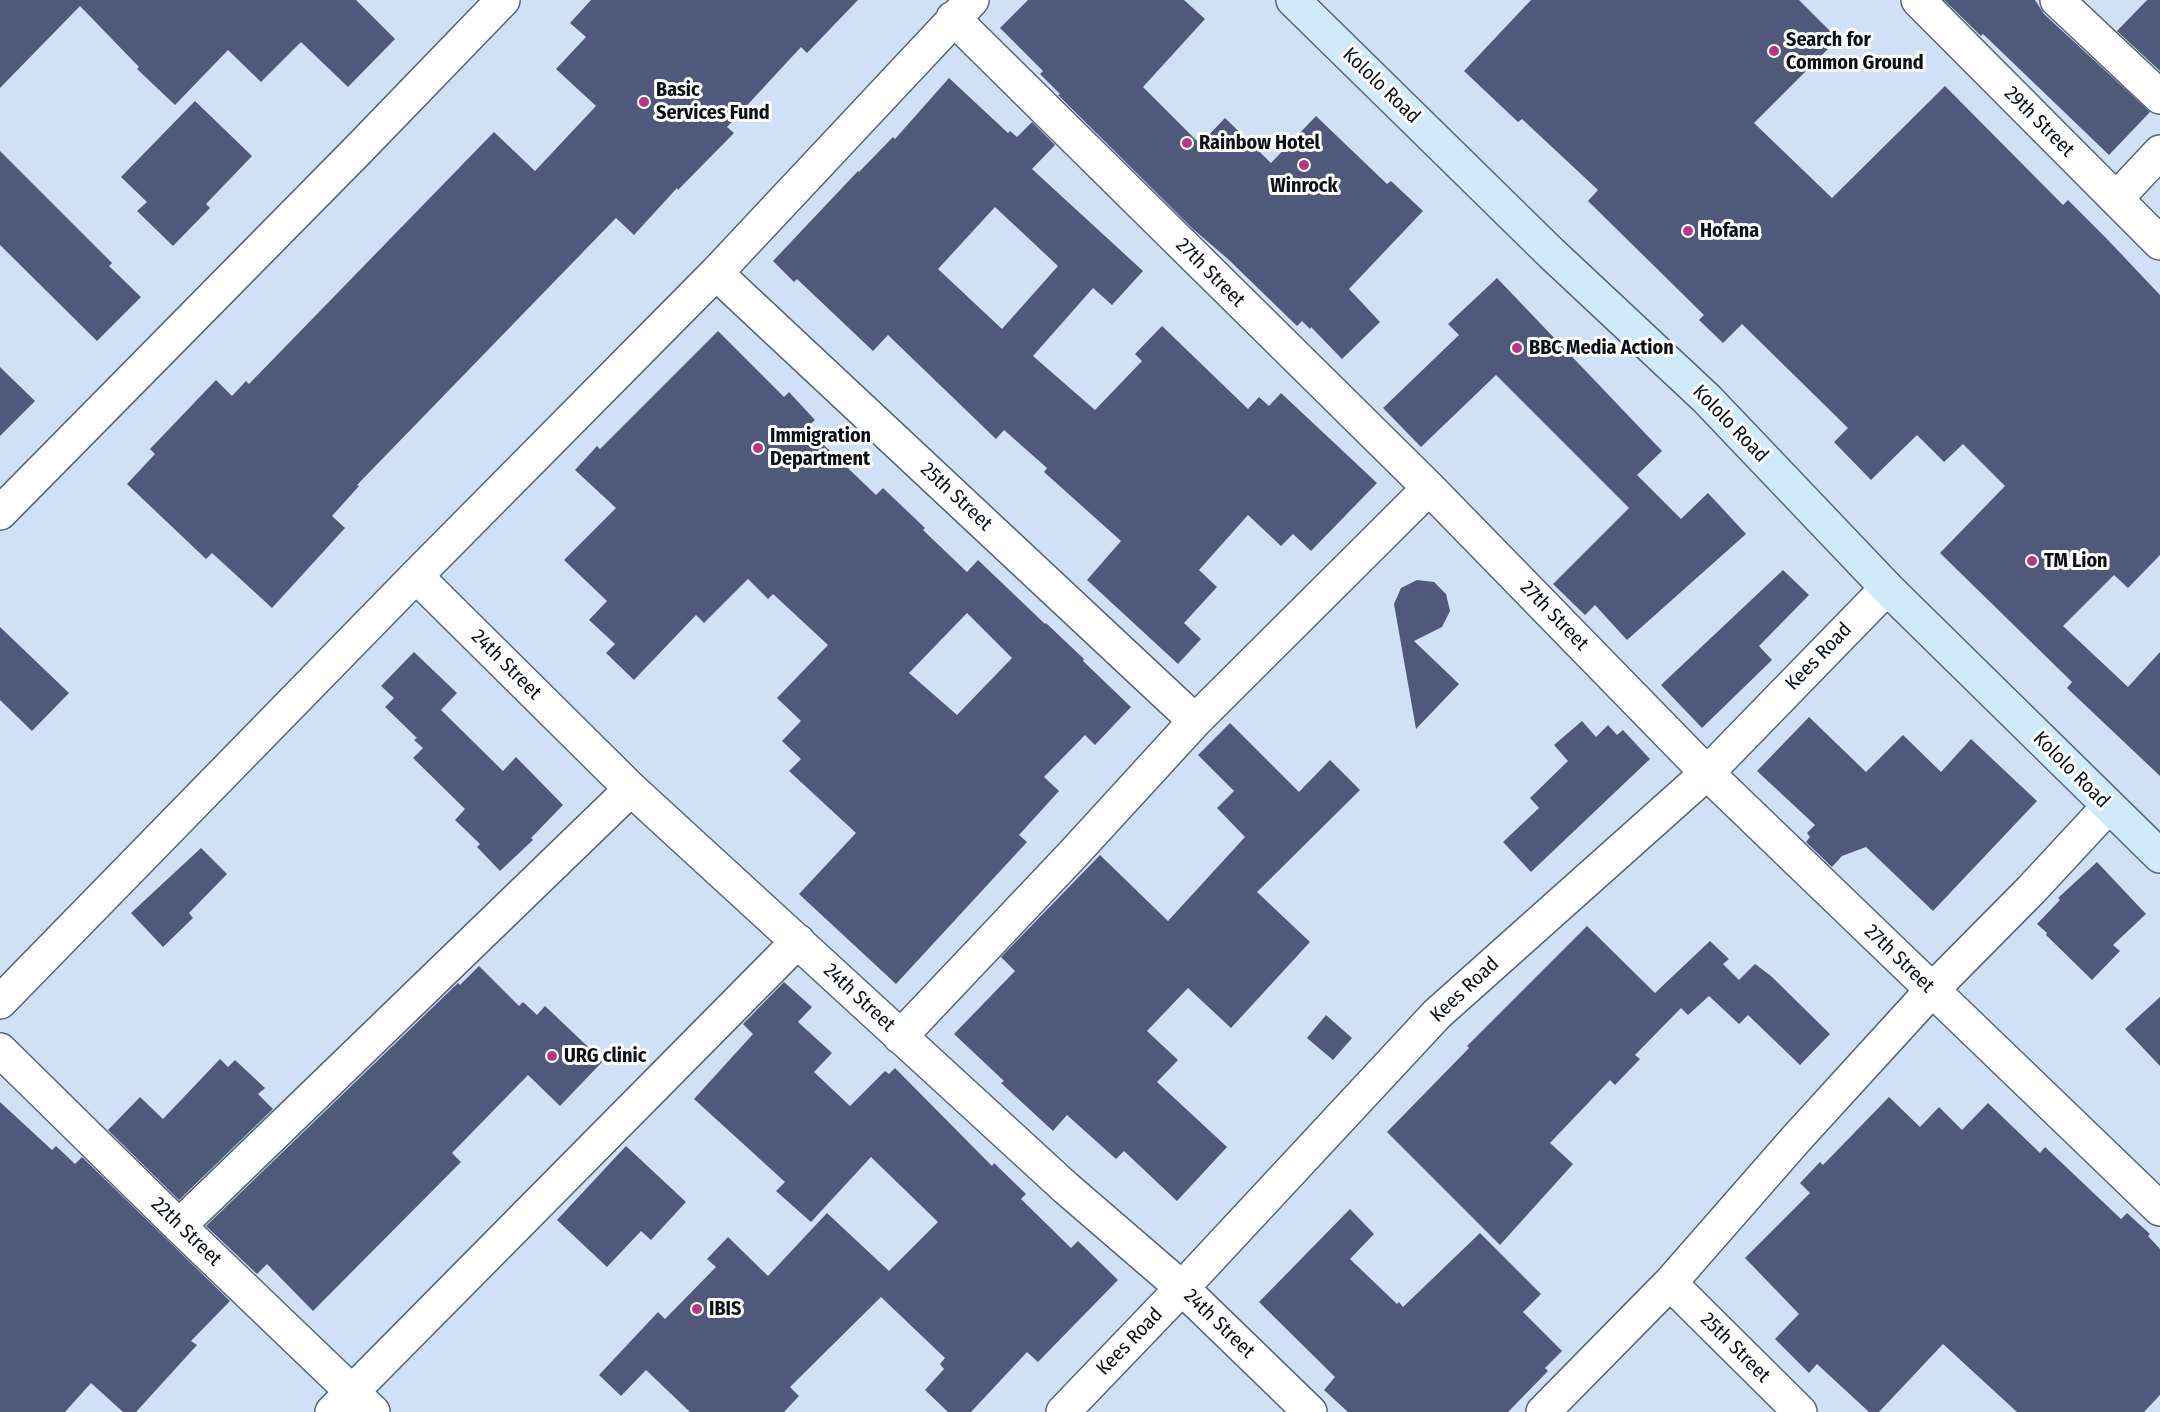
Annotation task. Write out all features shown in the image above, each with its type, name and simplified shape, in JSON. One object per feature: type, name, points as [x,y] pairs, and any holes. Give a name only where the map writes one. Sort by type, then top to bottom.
[{"type":"street","points":[[0,513],[359,149],[502,0]]},
{"type":"street","name":"Kololo Road","points":[[1293,0],[1551,253],[1707,399],[1887,588],[2160,856]]},
{"type":"street","name":"29th Street","points":[[1918,0],[2160,243]]},
{"type":"street","points":[[2057,0],[2160,97]]},
{"type":"street","points":[[0,1002],[716,273],[962,9]]},
{"type":"street","name":"27th Street","points":[[962,9],[1707,773],[2160,1209]]},
{"type":"street","points":[[2116,199],[2160,152]]},
{"type":"street","name":"25th Street","points":[[716,273],[1195,721]]},
{"type":"street","points":[[900,1036],[1195,721],[1429,488]]},
{"type":"street","name":"24th Street","points":[[416,576],[632,789],[1066,1188],[1182,1288],[1310,1412]]},
{"type":"street","name":"Kees Road","points":[[1063,1412],[1182,1288],[1437,1014],[1707,773],[1887,588]]},
{"type":"street","points":[[179,1226],[632,789]]},
{"type":"street","points":[[1543,1412],[1670,1283],[1796,1139],[1932,990],[2031,890],[2108,807]]},
{"type":"street","points":[[352,1405],[798,941]]},
{"type":"street","name":"22th Street","points":[[0,1050],[179,1226],[352,1405]]},
{"type":"street","name":"25th Street","points":[[1670,1283],[1800,1412]]},
{"type":"building","points":[[0,0],[356,0],[395,39],[348,87],[301,42],[261,82],[228,50],[175,105],[137,69],[139,67],[80,6],[0,88]]},
{"type":"building","points":[[591,0],[858,0],[807,53],[801,47],[727,127],[734,133],[678,190],[677,188],[634,235],[616,218],[357,485],[359,486],[332,516],[345,528],[272,608],[212,553],[206,559],[127,484],[155,454],[150,449],[216,380],[232,396],[246,381],[249,384],[494,132],[535,171],[596,106],[556,69],[586,37],[570,23]]},
{"type":"building","points":[[1028,0],[1184,0],[1205,19],[1143,87],[1200,144],[1225,118],[1271,163],[1316,116],[1387,184],[1391,181],[1423,211],[1349,289],[1380,322],[1342,359],[1311,327],[1310,329],[1302,321],[1297,326],[1229,260],[1193,229],[1058,95],[1060,94],[1040,74],[1043,71],[1000,28]]},
{"type":"building","points":[[1531,0],[1799,0],[1838,39],[1754,123],[1832,198],[1945,86],[2063,205],[2068,200],[2160,295],[2160,555],[2128,588],[2114,575],[2063,626],[2128,687],[2160,652],[2160,776],[2067,688],[2072,682],[1940,553],[2005,486],[1963,444],[1944,462],[1917,435],[1871,480],[1834,442],[1848,428],[1742,324],[1723,343],[1699,320],[1704,315],[1588,201],[1598,190],[1522,119],[1518,122],[1464,71]]},
{"type":"building","points":[[1944,0],[2035,0],[2044,14],[2150,112],[2109,155],[1983,34],[1981,36]]},
{"type":"building","points":[[2147,0],[2160,0],[2160,71],[2117,31]]},
{"type":"building","points":[[949,78],[1008,133],[1010,131],[1017,137],[1032,122],[1055,145],[1032,169],[1143,271],[1112,305],[1093,288],[1033,356],[1095,410],[1142,361],[1135,354],[1162,326],[1248,409],[1259,397],[1269,406],[1281,393],[1377,483],[1311,551],[1293,534],[1281,546],[1248,515],[1199,570],[1217,587],[1184,623],[1201,639],[1178,664],[1087,580],[1121,541],[1044,472],[1047,468],[1004,430],[996,439],[888,335],[873,351],[797,279],[794,282],[773,261],[858,171],[893,137],[895,139]],"holes":[[[995,207],[1058,266],[1002,329],[938,269]]]},
{"type":"building","points":[[195,101],[252,156],[206,204],[210,208],[173,246],[137,211],[147,202],[121,177]]},
{"type":"building","points":[[0,151],[112,263],[109,266],[141,297],[97,341],[0,245]]},
{"type":"building","points":[[1497,278],[1662,451],[1637,475],[1681,519],[1708,493],[1746,534],[1627,640],[1595,605],[1585,615],[1553,584],[1629,508],[1496,375],[1421,447],[1383,408],[1459,335],[1448,324]]},
{"type":"building","points":[[718,331],[784,397],[789,392],[815,420],[806,428],[876,495],[883,488],[967,572],[978,560],[1084,659],[1083,661],[1131,707],[1095,745],[1085,735],[1044,777],[1059,791],[1019,835],[1027,842],[896,984],[799,894],[856,833],[789,771],[801,759],[782,741],[801,721],[777,698],[828,645],[773,594],[768,599],[748,579],[704,623],[696,615],[634,680],[606,653],[615,644],[589,620],[607,601],[564,560],[616,508],[575,470],[597,446],[600,449]],"holes":[[[967,613],[1012,658],[957,715],[909,673]]]},
{"type":"building","points":[[0,367],[35,401],[0,436]]},
{"type":"building","points":[[1783,570],[1809,595],[1759,646],[1772,660],[1702,728],[1661,685]]},
{"type":"building","points":[[1417,580],[1434,582],[1446,594],[1450,611],[1442,627],[1414,641],[1459,684],[1416,729],[1394,604],[1401,588]]},
{"type":"building","points":[[0,627],[69,693],[32,731],[0,700]]},
{"type":"building","points":[[414,652],[457,693],[441,710],[503,771],[516,757],[563,805],[531,838],[533,840],[500,871],[477,847],[480,844],[455,820],[465,809],[413,758],[423,748],[414,740],[417,738],[385,707],[394,698],[381,686]]},
{"type":"building","points":[[1809,717],[1866,772],[1903,735],[1941,772],[1971,739],[2037,801],[1933,911],[1866,847],[1842,856],[1832,867],[1806,842],[1810,837],[1807,833],[1815,825],[1757,771]]},
{"type":"building","points":[[1582,721],[1596,737],[1608,725],[1617,735],[1623,730],[1650,759],[1531,872],[1503,842],[1539,808],[1530,798],[1568,761],[1554,745]]},
{"type":"building","points":[[1230,723],[1299,792],[1330,760],[1360,790],[1257,892],[1310,942],[1231,1028],[1188,988],[1147,1031],[1178,1060],[1157,1082],[1227,1147],[1177,1201],[1124,1151],[1116,1159],[1067,1115],[1053,1131],[1001,1083],[1004,1081],[954,1034],[1015,971],[1001,957],[1100,855],[1168,921],[1245,837],[1217,808],[1234,791],[1198,755]]},
{"type":"building","points":[[201,848],[227,874],[189,913],[193,918],[163,947],[131,913]]},
{"type":"building","points":[[2097,862],[2146,914],[2113,945],[2120,951],[2092,980],[2037,924],[2060,900],[2058,898]]},
{"type":"building","points":[[1587,926],[1655,993],[1710,941],[1729,959],[1723,964],[1739,980],[1755,964],[1771,976],[1830,1034],[1800,1065],[1748,1015],[1739,1024],[1709,996],[1688,1015],[1681,1008],[1635,1055],[1640,1059],[1615,1085],[1610,1080],[1550,1143],[1573,1164],[1500,1245],[1387,1132],[1469,1048],[1467,1046]]},
{"type":"building","points":[[479,966],[519,1006],[523,1002],[537,1015],[545,1006],[603,1061],[560,1106],[528,1075],[452,1153],[461,1162],[313,1311],[267,1264],[257,1274],[206,1226],[458,983],[460,985]]},
{"type":"building","points":[[784,982],[812,1007],[798,1022],[832,1053],[814,1072],[850,1106],[885,1071],[889,1074],[895,1068],[992,1166],[994,1163],[1026,1194],[1021,1199],[1071,1248],[1078,1241],[1118,1280],[1038,1362],[1027,1352],[971,1412],[948,1412],[925,1390],[944,1369],[940,1364],[945,1358],[881,1297],[790,1387],[799,1396],[784,1412],[690,1412],[646,1370],[621,1396],[599,1375],[658,1312],[665,1319],[716,1267],[707,1259],[728,1237],[768,1276],[827,1213],[889,1271],[938,1222],[871,1157],[811,1222],[776,1191],[785,1182],[694,1099],[753,1034],[743,1024]]},
{"type":"building","points":[[2160,997],[2160,1066],[2125,1029]]},
{"type":"building","points":[[1326,1015],[1352,1038],[1333,1060],[1307,1038]]},
{"type":"building","points":[[220,1059],[228,1067],[235,1060],[265,1088],[258,1094],[273,1109],[179,1200],[108,1130],[140,1097],[163,1119]]},
{"type":"building","points":[[1889,1097],[1920,1127],[1939,1107],[1962,1130],[1988,1103],[2040,1153],[2045,1147],[2121,1219],[2127,1213],[2150,1234],[2148,1236],[2160,1249],[2160,1395],[2144,1412],[2017,1412],[1943,1344],[1879,1412],[1869,1412],[1817,1364],[1809,1373],[1775,1339],[1799,1314],[1745,1258],[1810,1193],[1800,1183],[1820,1162],[1823,1165]]},
{"type":"building","points":[[0,1102],[52,1150],[56,1146],[75,1164],[82,1157],[230,1301],[191,1341],[197,1345],[136,1412],[123,1412],[91,1383],[65,1412],[0,1412]]},
{"type":"building","points":[[626,1146],[686,1202],[651,1240],[641,1231],[607,1267],[557,1220]]},
{"type":"building","points":[[1350,1209],[1374,1234],[1350,1259],[1397,1304],[1399,1302],[1403,1307],[1480,1233],[1541,1294],[1523,1312],[1562,1351],[1545,1368],[1548,1371],[1508,1412],[1348,1412],[1324,1390],[1335,1377],[1259,1302]]},
{"type":"place","name":"Search for Common Ground","points":[[1774,51]]},
{"type":"place","name":"Basic Services Fund","points":[[644,102]]},
{"type":"place","name":"Rainbow Hotel","points":[[1187,143]]},
{"type":"place","name":"Winrock","points":[[1304,165]]},
{"type":"place","name":"Hofana","points":[[1688,231]]},
{"type":"place","name":"BBC Media Action","points":[[1517,348]]},
{"type":"place","name":"Immigration Department","points":[[758,448]]},
{"type":"place","name":"TM Lion","points":[[2032,561]]},
{"type":"place","name":"URG clinic","points":[[552,1056]]},
{"type":"place","name":"IBIS","points":[[697,1309]]}]
